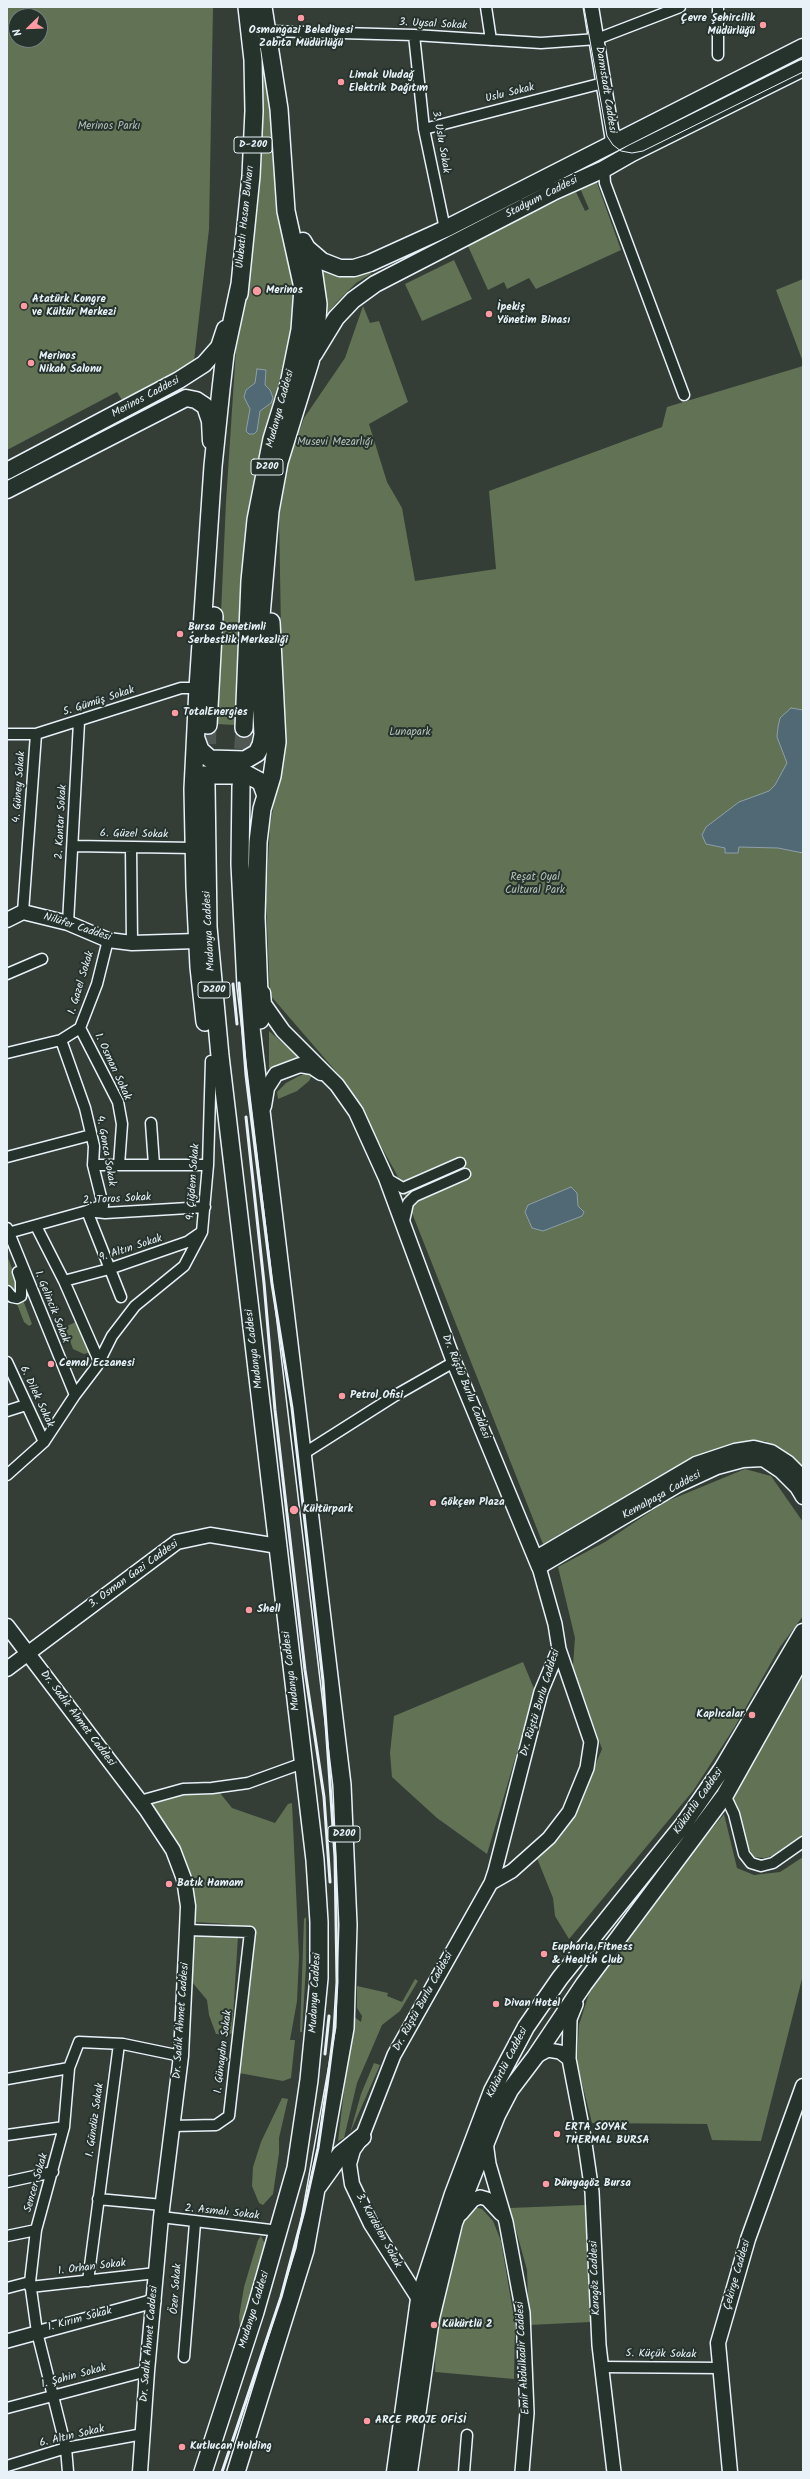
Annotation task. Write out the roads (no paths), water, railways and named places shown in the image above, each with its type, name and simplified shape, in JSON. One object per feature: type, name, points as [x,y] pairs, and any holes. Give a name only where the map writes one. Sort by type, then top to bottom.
[{"type":"highway","name":"Ulubatlı Hasan Bulvarı","points":[[240,284],[251,176],[254,111],[253,60],[247,7]]},
{"type":"highway","name":"D-200","points":[[263,7],[268,31],[279,109],[286,211]]},
{"type":"highway","points":[[196,739],[200,750],[210,759],[246,760],[257,753],[261,745],[261,616],[270,511],[279,462],[310,362],[316,336],[318,304],[313,269],[286,211]]},
{"type":"highway","name":"Mudanya Caddesi","points":[[244,728],[250,582],[256,520],[272,440],[289,384],[300,330],[303,288],[286,211]]},
{"type":"highway","points":[[236,1194],[211,1061],[197,941],[194,848],[200,787],[196,739],[198,688],[213,466],[225,354],[240,284]]},
{"type":"highway","points":[[208,725],[226,424],[240,284]]},
{"type":"highway","points":[[263,1118],[257,863],[262,809],[272,776],[277,742],[269,577],[270,511]]},
{"type":"highway","points":[[200,787],[204,775],[248,775],[261,782],[266,796]]},
{"type":"highway","name":"D200","points":[[236,2472],[305,2250],[345,2028],[348,1925],[342,1785],[246,986],[240,864],[241,786]]},
{"type":"highway","name":"Mudanya Caddesi","points":[[200,787],[208,927],[220,1056],[315,1860],[319,1922],[319,1978],[304,2126],[296,2168],[280,2231],[203,2472]]},
{"type":"highway","points":[[316,2189],[341,2154],[362,2137]]},
{"type":"main road","name":"Darmstadt Caddesi","points":[[591,7],[613,141]]},
{"type":"main road","points":[[286,211],[307,248],[322,261],[340,268],[354,268],[370,263],[445,228],[613,141],[803,47]]},
{"type":"main road","name":"Stadyum Caddesi","points":[[310,362],[321,339],[336,318],[353,300],[375,284],[555,191],[604,169],[632,153],[803,68]]},
{"type":"main road","name":"Merinos Caddesi","points":[[7,471],[179,380],[204,364],[219,347],[240,284]]},
{"type":"main road","name":"Merinos Caddesi","points":[[7,490],[186,398],[196,400],[205,406],[210,421],[213,466]]},
{"type":"main road","points":[[7,920],[23,912]]},
{"type":"main road","name":"Nilüfer Caddesi","points":[[23,912],[68,923],[108,940],[132,943],[197,941]]},
{"type":"main road","points":[[259,973],[264,1004],[273,1018],[283,1032],[337,1085]]},
{"type":"main road","points":[[263,1118],[267,1088],[276,1074],[289,1068],[300,1065],[312,1067],[337,1085]]},
{"type":"main road","name":"Dr. Rüştü Burlu Caddesi","points":[[337,1085],[356,1112],[386,1178],[454,1362],[538,1562]]},
{"type":"main road","name":"Kemalpaşa Caddesi","points":[[538,1562],[673,1476],[696,1464],[730,1453],[754,1448],[771,1452],[788,1463],[803,1478]]},
{"type":"main road","name":"Kemalpaşa Caddesi","points":[[538,1562],[678,1485],[717,1467],[743,1460],[763,1460],[781,1471],[797,1487],[803,1497]]},
{"type":"main road","name":"3. Osman Gazi Caddesi","points":[[7,1669],[177,1542],[210,1534],[278,1546]]},
{"type":"main road","name":"Dr. Sadık Ahmet Caddesi","points":[[7,1626],[140,1801],[173,1850],[184,1879],[188,1906],[188,1930],[180,2056],[156,2273],[140,2472]]},
{"type":"main road","name":"Kükürtlü Caddesi","points":[[395,2472],[419,2299],[453,2194],[492,2091],[526,2027],[560,1978],[684,1826],[722,1769],[803,1632]]},
{"type":"main road","name":"Kükürtlü Caddesi","points":[[408,2472],[431,2318],[454,2223],[486,2142],[510,2090],[535,2057],[584,1984],[725,1795],[803,1656]]},
{"type":"main road","name":"Çekirge Caddesi","points":[[730,2472],[718,2343],[748,2239],[802,2094]]},
{"type":"main road","name":"3. Kardelen Sokak","points":[[362,2137],[353,2150],[349,2164],[352,2184],[375,2230],[419,2299]]},
{"type":"street","points":[[486,7],[492,40]]},
{"type":"street","name":"3. Uysal Sokak","points":[[268,31],[414,35],[541,43],[597,39],[665,11],[680,7]]},
{"type":"street","points":[[718,7],[718,55]]},
{"type":"street","name":"3. Uslu Sokak","points":[[414,35],[424,129],[445,228]]},
{"type":"street","name":"Uslu Sokak","points":[[424,129],[603,83]]},
{"type":"street","points":[[604,169],[605,183],[684,395]]},
{"type":"street","name":"5. Gümüş Sokak","points":[[7,734],[36,734],[79,722],[181,688],[198,688]]},
{"type":"street","name":"2. Kantar Sokak","points":[[68,923],[79,722]]},
{"type":"street","name":"4. Güney Sokak","points":[[23,912],[36,734]]},
{"type":"street","name":"6. Güzel Sokak","points":[[73,846],[194,848]]},
{"type":"street","points":[[131,847],[132,943]]},
{"type":"street","name":"1. Gazel Sokak","points":[[7,1053],[61,1040],[80,1028],[97,984],[108,940]]},
{"type":"street","points":[[7,974],[42,959]]},
{"type":"street","name":"1. Osman Sokak","points":[[80,1028],[118,1102],[122,1124],[119,1165]]},
{"type":"street","name":"4. Gonca Sokak","points":[[61,1040],[85,1108],[92,1135],[94,1146],[93,1165],[103,1205],[87,1211]]},
{"type":"street","name":"9. Çiğdem Sokak","points":[[7,1475],[44,1442],[99,1361],[112,1336],[135,1306],[184,1266],[202,1232],[208,1165],[211,1061]]},
{"type":"street","points":[[151,1123],[154,1164]]},
{"type":"street","points":[[7,1157],[92,1135]]},
{"type":"street","points":[[386,1178],[403,1188],[460,1163]]},
{"type":"street","points":[[93,1165],[208,1165]]},
{"type":"street","points":[[404,1225],[404,1212],[408,1203],[415,1196],[465,1174]]},
{"type":"street","name":"2. Toros Sokak","points":[[8,1230],[36,1226],[87,1211],[105,1213],[205,1207]]},
{"type":"street","points":[[87,1211],[121,1297]]},
{"type":"street","points":[[36,1226],[64,1281],[99,1361]]},
{"type":"street","name":"1. Gelincik Sokak","points":[[8,1230],[75,1395]]},
{"type":"street","name":"9. Altın Sokak","points":[[64,1281],[109,1269],[187,1242],[202,1232]]},
{"type":"street","points":[[7,1245],[21,1281],[23,1291],[21,1296],[17,1298],[12,1297],[7,1291]]},
{"type":"street","name":"6. Dilek Sokak","points":[[7,1362],[44,1442]]},
{"type":"street","points":[[302,1454],[396,1395],[454,1362]]},
{"type":"street","points":[[7,1411],[26,1405]]},
{"type":"street","name":"Dr. Rüştü Burlu Caddesi","points":[[362,2137],[394,2055],[491,1883],[541,1692],[558,1649],[555,1624],[538,1562]]},
{"type":"street","points":[[491,1883],[512,1870],[549,1838],[569,1812],[588,1768],[591,1742],[558,1649]]},
{"type":"street","points":[[140,1801],[183,1789],[212,1788],[248,1783],[303,1763]]},
{"type":"street","points":[[725,1795],[734,1814],[744,1854],[751,1863],[761,1866],[773,1863],[803,1842]]},
{"type":"street","name":"1. Günaydın Sokak","points":[[172,2126],[216,2125],[229,2116],[250,1932],[188,1930]]},
{"type":"street","name":"Karagöz Caddesi","points":[[584,1984],[570,2019],[569,2059],[584,2137],[592,2192],[602,2367],[614,2472]]},
{"type":"street","name":"Sencer Sokak","points":[[68,2472],[66,2448],[37,2332],[30,2285],[36,2230],[64,2127],[69,2068],[79,2042],[119,2044]]},
{"type":"street","points":[[119,2044],[180,2056]]},
{"type":"street","name":"1. Gündüz Sokak","points":[[88,2281],[119,2044]]},
{"type":"street","points":[[535,2057],[548,2050],[560,2052],[569,2059]]},
{"type":"street","points":[[7,2079],[69,2068]]},
{"type":"street","points":[[7,2135],[64,2127]]},
{"type":"street","name":"Emir Abdulkadir Caddesi","points":[[486,2142],[489,2164],[506,2222],[523,2313],[527,2413],[522,2472]]},
{"type":"street","points":[[7,2182],[53,2172]]},
{"type":"street","points":[[454,2223],[468,2204],[480,2197],[487,2199],[495,2205],[506,2222]]},
{"type":"street","points":[[98,2199],[162,2211]]},
{"type":"street","name":"2. Asmalı Sokak","points":[[162,2211],[195,2223],[280,2231]]},
{"type":"street","name":"Özer Sokak","points":[[184,2357],[195,2223]]},
{"type":"street","points":[[7,2236],[36,2230]]},
{"type":"street","name":"1. Orhan Sokak","points":[[7,2288],[156,2273]]},
{"type":"street","name":"1. Kırım Sokak","points":[[7,2341],[154,2301]]},
{"type":"street","name":"5. Küçük Sokak","points":[[602,2367],[721,2368]]},
{"type":"street","name":"1. Şahin Sokak","points":[[7,2408],[147,2371]]},
{"type":"street","name":"6. Altın Sokak","points":[[7,2466],[66,2448],[143,2434]]},
{"type":"street","points":[[464,2472],[467,2435]]},
{"type":"water","points":[[257,369],[266,370],[265,385],[270,390],[273,398],[271,403],[260,411],[257,431],[254,434],[249,434],[246,431],[250,409],[244,397],[246,390],[255,383]]},
{"type":"water","points":[[791,708],[803,710],[803,853],[778,848],[739,847],[738,853],[725,853],[725,848],[706,844],[702,835],[706,827],[739,802],[769,791],[775,785],[787,763],[777,737],[778,727],[780,718]]},
{"type":"water","points":[[571,1187],[577,1193],[578,1206],[584,1212],[582,1216],[543,1231],[532,1228],[525,1212],[528,1205]]},
{"type":"tunnel","points":[[207,769],[208,725]]},
{"type":"tunnel","points":[[241,774],[244,728]]},
{"type":"tram line","points":[[584,7],[607,136],[613,145],[621,151],[632,153],[643,151],[803,72]]},
{"type":"railway","points":[[222,2472],[281,2297],[304,2211],[318,2148],[327,2086],[334,2031],[337,1982],[335,1857],[323,1681],[292,1408],[272,1284],[246,1075],[239,983]]},
{"type":"railway","points":[[233,984],[237,1024]]},
{"type":"railway","points":[[246,1117],[264,1283],[275,1410],[305,1670],[324,1797],[330,1882]]},
{"type":"railway","points":[[325,2054],[329,2016]]},
{"type":"place","name":"Osmangazi Belediyesi Zabıta Müdürlüğü","points":[[301,18]]},
{"type":"place","name":"Çevre Şehircilik Müdürlüğü","points":[[763,25]]},
{"type":"place","name":"Limak Uludağ Elektrik Dağıtım","points":[[341,82]]},
{"type":"place","name":"Merinos","points":[[257,291]]},
{"type":"place","name":"Atatürk Kongre ve Kültür Merkezi","points":[[24,306]]},
{"type":"place","name":"İpekiş Yönetim Binası","points":[[489,314]]},
{"type":"place","name":"Merinos Nikah Salonu","points":[[31,363]]},
{"type":"place","name":"Bursa Denetimli Serbestlik Merkezliği","points":[[180,634]]},
{"type":"place","name":"TotalEnergies","points":[[175,713]]},
{"type":"place","name":"Cemal Eczanesi","points":[[51,1364]]},
{"type":"place","name":"Petrol Ofisi","points":[[342,1396]]},
{"type":"place","name":"Gökçen Plaza","points":[[433,1503]]},
{"type":"place","name":"Kültürpark","points":[[294,1510]]},
{"type":"place","name":"Shell","points":[[249,1610]]},
{"type":"place","name":"Kaplıcalar","points":[[752,1715]]},
{"type":"place","name":"Batık Hamam","points":[[169,1884]]},
{"type":"place","name":"Euphoria Fitness & Health Club","points":[[544,1954]]},
{"type":"place","name":"Divan Hotel","points":[[496,2004]]},
{"type":"place","name":"ERTA SOYAK THERMAL BURSA","points":[[557,2134]]},
{"type":"place","name":"Dünyagöz Bursa","points":[[546,2184]]},
{"type":"place","name":"Kükürtlü 2","points":[[434,2325]]},
{"type":"place","name":"ARCE PROJE OFİSİ","points":[[367,2421]]},
{"type":"place","name":"Kutlucan Holding","points":[[182,2447]]},
{"type":"park label","name":"Merinos Parkı","points":[[109,127]]},
{"type":"park label","name":"Musevi Mezarlığı","points":[[335,443]]},
{"type":"park label","name":"Lunapark","points":[[410,733]]},
{"type":"park label","name":"Reşat Oyal Cultural Park","points":[[535,884]]}]
